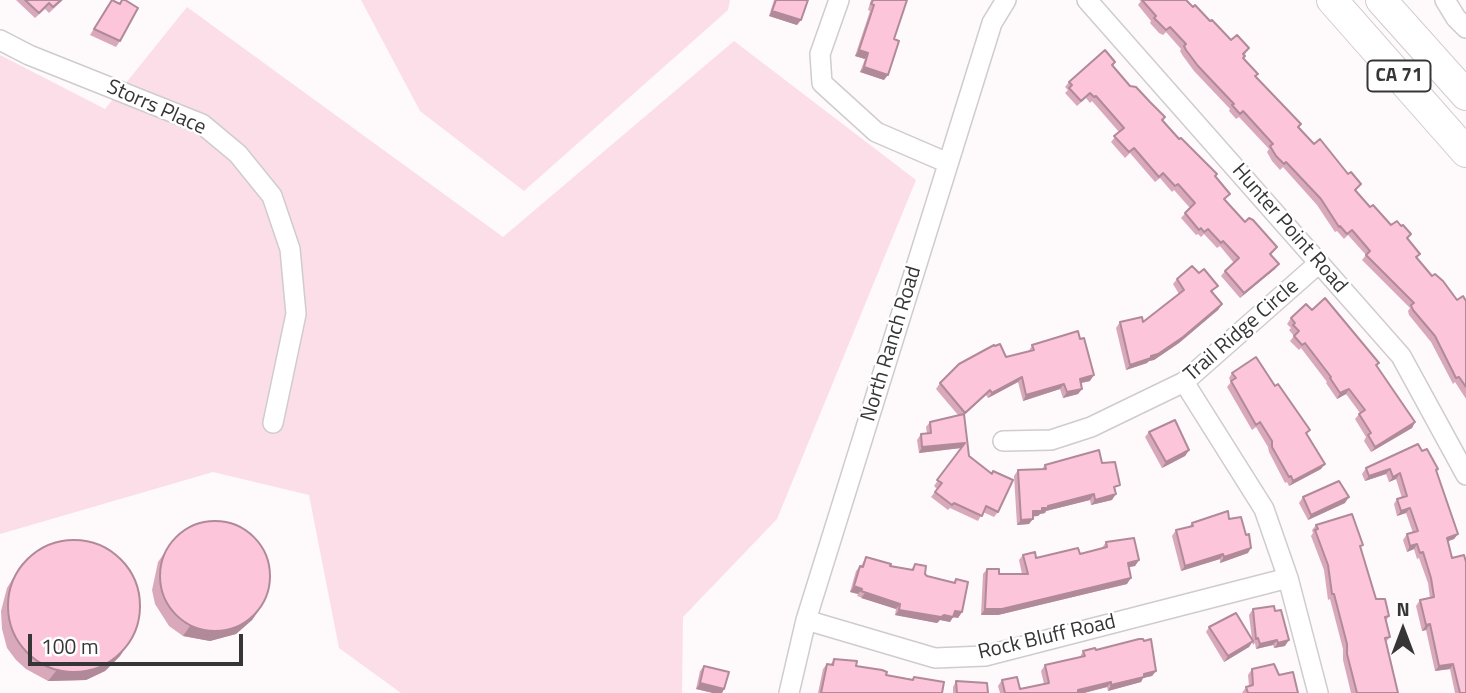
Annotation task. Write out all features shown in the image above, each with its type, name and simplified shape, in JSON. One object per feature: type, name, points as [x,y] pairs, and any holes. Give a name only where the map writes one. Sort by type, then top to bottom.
[{"type":"highway","name":"CA 71","points":[[1332,0],[1466,152]]},
{"type":"highway","name":"CA 71","points":[[1381,0],[1466,95]]},
{"type":"street","points":[[839,0],[820,54],[822,83],[876,132],[948,163]]},
{"type":"street","name":"North Ranch Road","points":[[789,693],[806,620],[948,163],[992,23],[1006,0]]},
{"type":"street","name":"Hunter Point Road","points":[[1087,0],[1401,356],[1466,475]]},
{"type":"street","points":[[1445,0],[1461,23]]},
{"type":"street","name":"Storrs Place","points":[[0,40],[29,55],[202,124],[238,155],[272,196],[290,249],[296,314],[273,423]]},
{"type":"street","name":"Trail Ridge Circle","points":[[1003,442],[1051,440],[1077,431],[1184,382],[1319,263]]},
{"type":"street","points":[[1184,382],[1264,509],[1288,578],[1318,693]]},
{"type":"street","name":"Rock Bluff Road","points":[[806,620],[935,658],[985,656],[1288,578]]},
{"type":"shaded area","points":[[361,0],[730,0],[728,10],[524,191],[420,111]]},
{"type":"shaded area","points":[[187,7],[503,237],[734,41],[916,180],[777,519],[683,617],[682,693],[401,693],[339,648],[309,495],[213,472],[0,534],[0,55],[105,109]]},
{"type":"building","points":[[25,0],[61,0],[53,7],[49,3],[39,13]]},
{"type":"building","points":[[112,0],[120,4],[125,0],[138,8],[120,41],[94,29]]},
{"type":"building","points":[[776,0],[808,0],[801,20],[772,11]]},
{"type":"building","points":[[873,0],[907,0],[894,39],[899,41],[888,75],[864,67],[868,53],[859,50],[874,5],[871,4]]},
{"type":"building","points":[[1142,0],[1186,0],[1212,20],[1231,40],[1237,35],[1249,48],[1243,58],[1258,74],[1255,76],[1301,124],[1298,127],[1314,144],[1320,139],[1348,174],[1351,172],[1361,184],[1355,190],[1370,207],[1373,205],[1391,225],[1397,221],[1403,225],[1411,234],[1407,238],[1420,254],[1416,257],[1432,276],[1435,274],[1443,281],[1457,300],[1463,296],[1466,301],[1466,387],[1459,377],[1456,378],[1435,336],[1413,310],[1411,305],[1414,303],[1366,255],[1370,251],[1352,230],[1347,234],[1339,227],[1321,199],[1286,162],[1284,164],[1276,156],[1270,146],[1273,144],[1243,111],[1240,114],[1198,66],[1186,50],[1186,44],[1170,27],[1166,30],[1154,18],[1156,16]]},
{"type":"building","points":[[1105,50],[1115,62],[1112,65],[1130,86],[1136,87],[1165,117],[1162,120],[1179,139],[1217,174],[1215,176],[1230,194],[1224,199],[1245,222],[1249,218],[1253,220],[1277,247],[1270,254],[1279,264],[1244,293],[1225,271],[1239,258],[1208,229],[1204,232],[1201,228],[1199,230],[1185,213],[1195,203],[1178,184],[1175,186],[1163,173],[1159,177],[1134,148],[1129,152],[1114,136],[1124,128],[1096,96],[1090,93],[1081,101],[1069,88],[1072,85],[1069,82]]},
{"type":"building","points":[[1192,266],[1199,273],[1204,269],[1218,286],[1211,291],[1222,304],[1158,354],[1130,365],[1120,322],[1142,317],[1143,322],[1184,290],[1177,279]]},
{"type":"building","points":[[1325,298],[1379,363],[1376,365],[1415,422],[1375,447],[1368,435],[1371,433],[1359,414],[1365,410],[1349,389],[1340,393],[1305,343],[1302,345],[1294,336],[1299,331],[1291,318],[1306,304],[1312,310]]},
{"type":"building","points":[[1078,331],[1080,339],[1084,338],[1094,375],[1080,379],[1082,389],[1067,392],[1064,384],[1026,395],[1022,377],[992,393],[990,390],[965,413],[940,383],[959,364],[994,345],[1000,344],[1006,357],[1034,350],[1032,345]]},
{"type":"building","points":[[1256,357],[1310,430],[1306,433],[1325,464],[1293,481],[1272,447],[1272,441],[1260,422],[1256,425],[1231,381],[1236,378],[1232,373]]},
{"type":"building","points":[[964,414],[969,456],[992,474],[993,471],[1013,480],[998,512],[986,506],[982,516],[954,503],[952,505],[935,492],[942,483],[937,480],[965,443],[922,447],[921,434],[931,433],[930,422]]},
{"type":"building","points":[[1175,420],[1189,450],[1166,462],[1149,432]]},
{"type":"building","points":[[1418,444],[1422,451],[1427,449],[1438,469],[1436,470],[1458,534],[1447,538],[1452,558],[1464,555],[1466,562],[1466,693],[1460,693],[1453,664],[1439,666],[1430,624],[1426,625],[1420,600],[1434,597],[1431,578],[1423,552],[1420,553],[1417,544],[1410,546],[1407,534],[1418,531],[1410,508],[1401,511],[1397,499],[1407,496],[1400,473],[1393,477],[1390,469],[1369,476],[1366,468]]},
{"type":"building","points":[[1099,450],[1102,463],[1115,462],[1120,485],[1114,487],[1116,494],[1095,500],[1094,494],[1048,506],[1042,508],[1042,511],[1033,511],[1033,519],[1021,520],[1018,470],[1046,469],[1045,465]]},
{"type":"building","points":[[1339,481],[1349,497],[1311,515],[1303,497]]},
{"type":"building","points":[[1228,511],[1229,519],[1241,517],[1246,535],[1249,534],[1251,548],[1185,566],[1176,530]]},
{"type":"building","points":[[1352,514],[1363,545],[1360,546],[1376,599],[1385,599],[1389,616],[1385,617],[1390,637],[1385,638],[1398,693],[1357,693],[1347,644],[1332,594],[1328,565],[1315,530],[1318,529],[1316,525]]},
{"type":"building","points":[[215,521],[236,525],[254,537],[266,555],[270,576],[266,597],[254,615],[236,627],[215,631],[194,627],[176,615],[164,597],[160,576],[164,555],[176,537],[194,525]]},
{"type":"building","points":[[1134,538],[1139,560],[1128,563],[1131,578],[1002,609],[985,609],[987,569],[999,569],[999,574],[1028,574],[1023,555],[1035,552],[1036,558],[1078,548],[1080,554],[1107,547],[1106,542]]},
{"type":"building","points":[[74,540],[99,545],[121,559],[135,581],[140,606],[135,631],[121,653],[99,667],[74,672],[49,667],[27,653],[13,631],[8,606],[13,581],[27,559],[49,545]]},
{"type":"building","points":[[866,557],[891,564],[890,566],[913,570],[915,564],[926,566],[927,576],[955,583],[956,579],[968,582],[962,612],[955,611],[953,617],[941,617],[899,610],[900,604],[861,591],[862,589],[854,586],[860,566],[863,567]]},
{"type":"building","points":[[1274,606],[1275,611],[1281,610],[1289,640],[1260,644],[1258,638],[1256,639],[1253,609]]},
{"type":"building","points":[[1236,613],[1253,641],[1228,656],[1209,627]]},
{"type":"building","points":[[1151,639],[1156,671],[1144,674],[1144,677],[1078,690],[1078,693],[1005,693],[1002,680],[1017,677],[1020,689],[1049,683],[1045,665],[1085,656],[1083,651]]},
{"type":"building","points":[[834,659],[857,661],[856,666],[882,670],[887,672],[886,675],[944,682],[942,693],[821,693],[827,664],[833,665]]},
{"type":"building","points":[[1274,664],[1279,675],[1293,672],[1298,693],[1248,693],[1246,687],[1253,685],[1252,669]]},
{"type":"building","points":[[704,666],[729,672],[724,689],[700,683]]},
{"type":"building","points":[[956,681],[987,683],[988,693],[957,693]]}]
